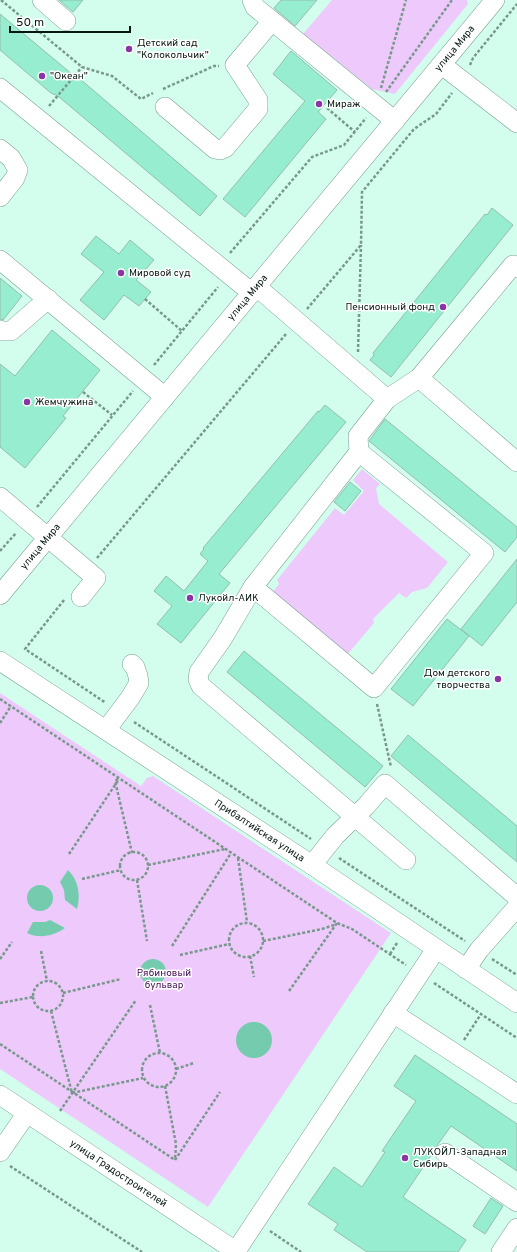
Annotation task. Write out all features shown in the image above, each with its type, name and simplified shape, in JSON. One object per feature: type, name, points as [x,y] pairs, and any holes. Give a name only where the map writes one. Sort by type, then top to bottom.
[{"type":"street","points":[[42,0],[66,21]]},
{"type":"street","points":[[252,0],[255,7],[395,121]]},
{"type":"street","name":"улица Мира","points":[[0,595],[495,0]]},
{"type":"street","points":[[161,96],[215,149],[220,150],[225,148],[258,109],[258,100],[235,65],[272,21]]},
{"type":"street","points":[[442,65],[517,123]]},
{"type":"street","points":[[0,88],[224,271],[254,290],[358,373],[387,399]]},
{"type":"street","points":[[0,148],[11,158],[18,170],[15,178],[0,197]]},
{"type":"street","points":[[0,260],[165,397]]},
{"type":"street","points":[[406,860],[201,686],[198,679],[199,672],[223,638],[253,587],[359,452],[358,436],[387,399],[419,378],[513,265],[517,268]]},
{"type":"street","points":[[0,330],[11,331],[48,299]]},
{"type":"street","points":[[419,378],[517,462]]},
{"type":"street","points":[[253,587],[374,688],[484,553],[359,452]]},
{"type":"street","points":[[0,497],[96,578],[81,597]]},
{"type":"street","name":"Прибалтийская улица","points":[[0,661],[312,865],[517,1003]]},
{"type":"street","points":[[106,730],[130,698],[139,683],[135,667],[132,664]]},
{"type":"street","points":[[312,865],[339,832],[366,806],[385,784],[517,897]]},
{"type":"street","points":[[466,969],[479,950],[517,907]]},
{"type":"street","points":[[237,1252],[436,949]]},
{"type":"street","points":[[393,1013],[517,1094]]},
{"type":"street","name":"улица Градостроителей","points":[[0,1095],[237,1252]]},
{"type":"street","points":[[3,1157],[27,1113]]},
{"type":"street","points":[[445,1153],[517,1202]]},
{"type":"street","points":[[501,1252],[517,1228]]},
{"type":"path","points":[[1,0],[82,67],[112,76],[141,99],[161,96],[214,66],[235,65]]},
{"type":"path","points":[[376,106],[406,0]]},
{"type":"path","points":[[0,551],[221,284],[227,257],[312,156],[344,145],[376,106],[452,0]]},
{"type":"path","points":[[38,120],[82,67]]},
{"type":"path","points":[[327,108],[355,132]]},
{"type":"path","points":[[358,373],[361,245]]},
{"type":"path","points":[[145,299],[182,331]]},
{"type":"path","points":[[83,392],[112,415]]},
{"type":"path","points":[[25,649],[517,976]]},
{"type":"path","points":[[374,688],[393,776],[385,784]]},
{"type":"path","points":[[0,699],[338,924],[352,929],[517,1038]]},
{"type":"path","points":[[0,723],[11,706]]},
{"type":"path","points":[[119,779],[115,781],[132,852]]},
{"type":"path","points":[[69,854],[119,779]]},
{"type":"path","points":[[148,865],[226,849]]},
{"type":"path","points":[[132,852],[143,855],[147,860],[148,871],[141,879],[131,880],[122,874],[120,864],[123,858],[132,852]]},
{"type":"path","points":[[172,946],[231,853]]},
{"type":"path","points":[[238,858],[247,922]]},
{"type":"path","points":[[82,879],[121,870]]},
{"type":"path","points":[[137,880],[147,941]]},
{"type":"path","points":[[247,922],[253,924],[260,930],[263,941],[260,950],[256,954],[244,957],[232,950],[229,944],[229,938],[232,929],[240,923],[247,922]]},
{"type":"path","points":[[263,941],[322,929],[338,924]]},
{"type":"path","points":[[289,991],[338,924]]},
{"type":"path","points":[[0,959],[12,942]]},
{"type":"path","points":[[180,955],[229,944]]},
{"type":"path","points":[[42,951],[47,981]]},
{"type":"path","points":[[250,956],[254,978]]},
{"type":"path","points":[[63,993],[121,979]]},
{"type":"path","points":[[47,981],[57,984],[63,993],[61,1005],[51,1011],[44,1011],[39,1008],[33,997],[36,986],[47,981]]},
{"type":"path","points":[[0,1003],[33,997]]},
{"type":"path","points":[[60,1111],[136,1000]]},
{"type":"path","points":[[150,1005],[160,1053]]},
{"type":"path","points":[[51,1011],[72,1093]]},
{"type":"path","points":[[0,1044],[175,1160]]},
{"type":"path","points":[[160,1053],[171,1058],[176,1069],[172,1081],[159,1088],[147,1083],[143,1078],[142,1068],[144,1062],[150,1055],[160,1053]]},
{"type":"path","points":[[176,1069],[194,1063]]},
{"type":"path","points":[[72,1093],[143,1078]]},
{"type":"path","points":[[165,1086],[176,1144],[175,1160]]},
{"type":"path","points":[[175,1160],[220,1092]]},
{"type":"path","points":[[3,1157],[142,1252]]},
{"type":"path","points":[[256,1221],[301,1252]]},
{"type":"green space","points":[[332,0],[467,0],[468,4],[395,94],[372,89],[303,34]]},
{"type":"green space","points":[[362,469],[380,484],[376,488],[379,504],[448,562],[427,588],[412,592],[406,598],[399,593],[373,619],[374,623],[347,655],[272,593],[279,584],[277,580],[335,508],[344,515],[364,491],[353,480]]},
{"type":"green space","name":"Рябиновый бульвар","points":[[0,693],[141,786],[147,778],[153,776],[391,933],[208,1207],[0,1069]]},
{"type":"shaded area","points":[[68,870],[74,878],[78,888],[79,898],[77,909],[65,900],[64,890],[60,882]]},
{"type":"shaded area","points":[[40,885],[49,889],[53,898],[49,907],[40,911],[31,907],[27,898],[31,889]]},
{"type":"shaded area","points":[[50,920],[65,928],[46,936],[36,936],[27,933],[33,922],[45,922]]},
{"type":"shaded area","points":[[153,959],[162,963],[166,972],[162,981],[153,985],[144,981],[140,972],[144,963]]},
{"type":"shaded area","points":[[257,1022],[267,1027],[271,1033],[271,1047],[267,1053],[261,1057],[251,1058],[241,1053],[237,1047],[236,1037],[241,1027],[247,1023]]},
{"type":"building","points":[[59,0],[83,0],[73,12]]},
{"type":"building","points":[[281,0],[317,0],[295,26],[274,8]]},
{"type":"building","points":[[0,14],[79,80],[80,79],[217,196],[200,216],[58,96],[51,93],[0,50]]},
{"type":"building","points":[[291,51],[337,90],[318,112],[326,119],[245,217],[223,199],[305,101],[273,74]]},
{"type":"building","points":[[492,208],[513,225],[391,377],[370,360],[374,355],[373,353],[485,214],[487,215]]},
{"type":"building","points":[[96,236],[119,254],[130,240],[154,260],[136,280],[151,292],[139,306],[124,295],[104,320],[80,300],[104,272],[81,254]]},
{"type":"building","points":[[0,278],[22,296],[3,320],[0,319]]},
{"type":"building","name":"Жемчужина","points":[[52,330],[100,370],[63,416],[66,418],[25,468],[0,447],[0,364],[15,376]]},
{"type":"building","points":[[325,405],[346,422],[219,574],[230,583],[181,643],[157,624],[172,606],[154,591],[166,576],[184,591],[208,561],[200,554],[204,549],[203,548],[318,411],[319,412]]},
{"type":"building","points":[[385,419],[517,527],[517,537],[505,552],[369,441]]},
{"type":"building","points":[[350,482],[361,491],[345,511],[334,502]]},
{"type":"building","points":[[517,559],[517,602],[482,646],[461,629]]},
{"type":"building","points":[[447,619],[469,636],[413,706],[391,689]]},
{"type":"building","points":[[244,651],[383,766],[365,787],[227,672]]},
{"type":"building","points":[[408,735],[517,826],[517,862],[391,756]]},
{"type":"building","name":"ЛУКОЙЛ-Западная Сибирь","points":[[415,1055],[517,1124],[517,1171],[451,1126],[403,1197],[466,1240],[458,1252],[367,1252],[334,1230],[338,1224],[308,1204],[334,1167],[362,1187],[385,1152],[382,1151],[416,1101],[394,1086]]},
{"type":"building","points":[[491,1198],[503,1206],[485,1234],[473,1226]]},
{"type":"place","name":"Детский сад \"Колокольчик\"","points":[[129,49]]},
{"type":"place","name":"\"Океан\"","points":[[42,76]]},
{"type":"place","name":"Мираж","points":[[319,104]]},
{"type":"place","name":"Мировой суд","points":[[121,273]]},
{"type":"place","name":"Пенсионный фонд","points":[[443,307]]},
{"type":"place","name":"Жемчужина","points":[[27,402]]},
{"type":"place","name":"Лукойл-АИК","points":[[190,598]]},
{"type":"place","name":"Дом детского творчества","points":[[498,679]]},
{"type":"place","name":"ЛУКОЙЛ-Западная Сибирь","points":[[405,1158]]}]
